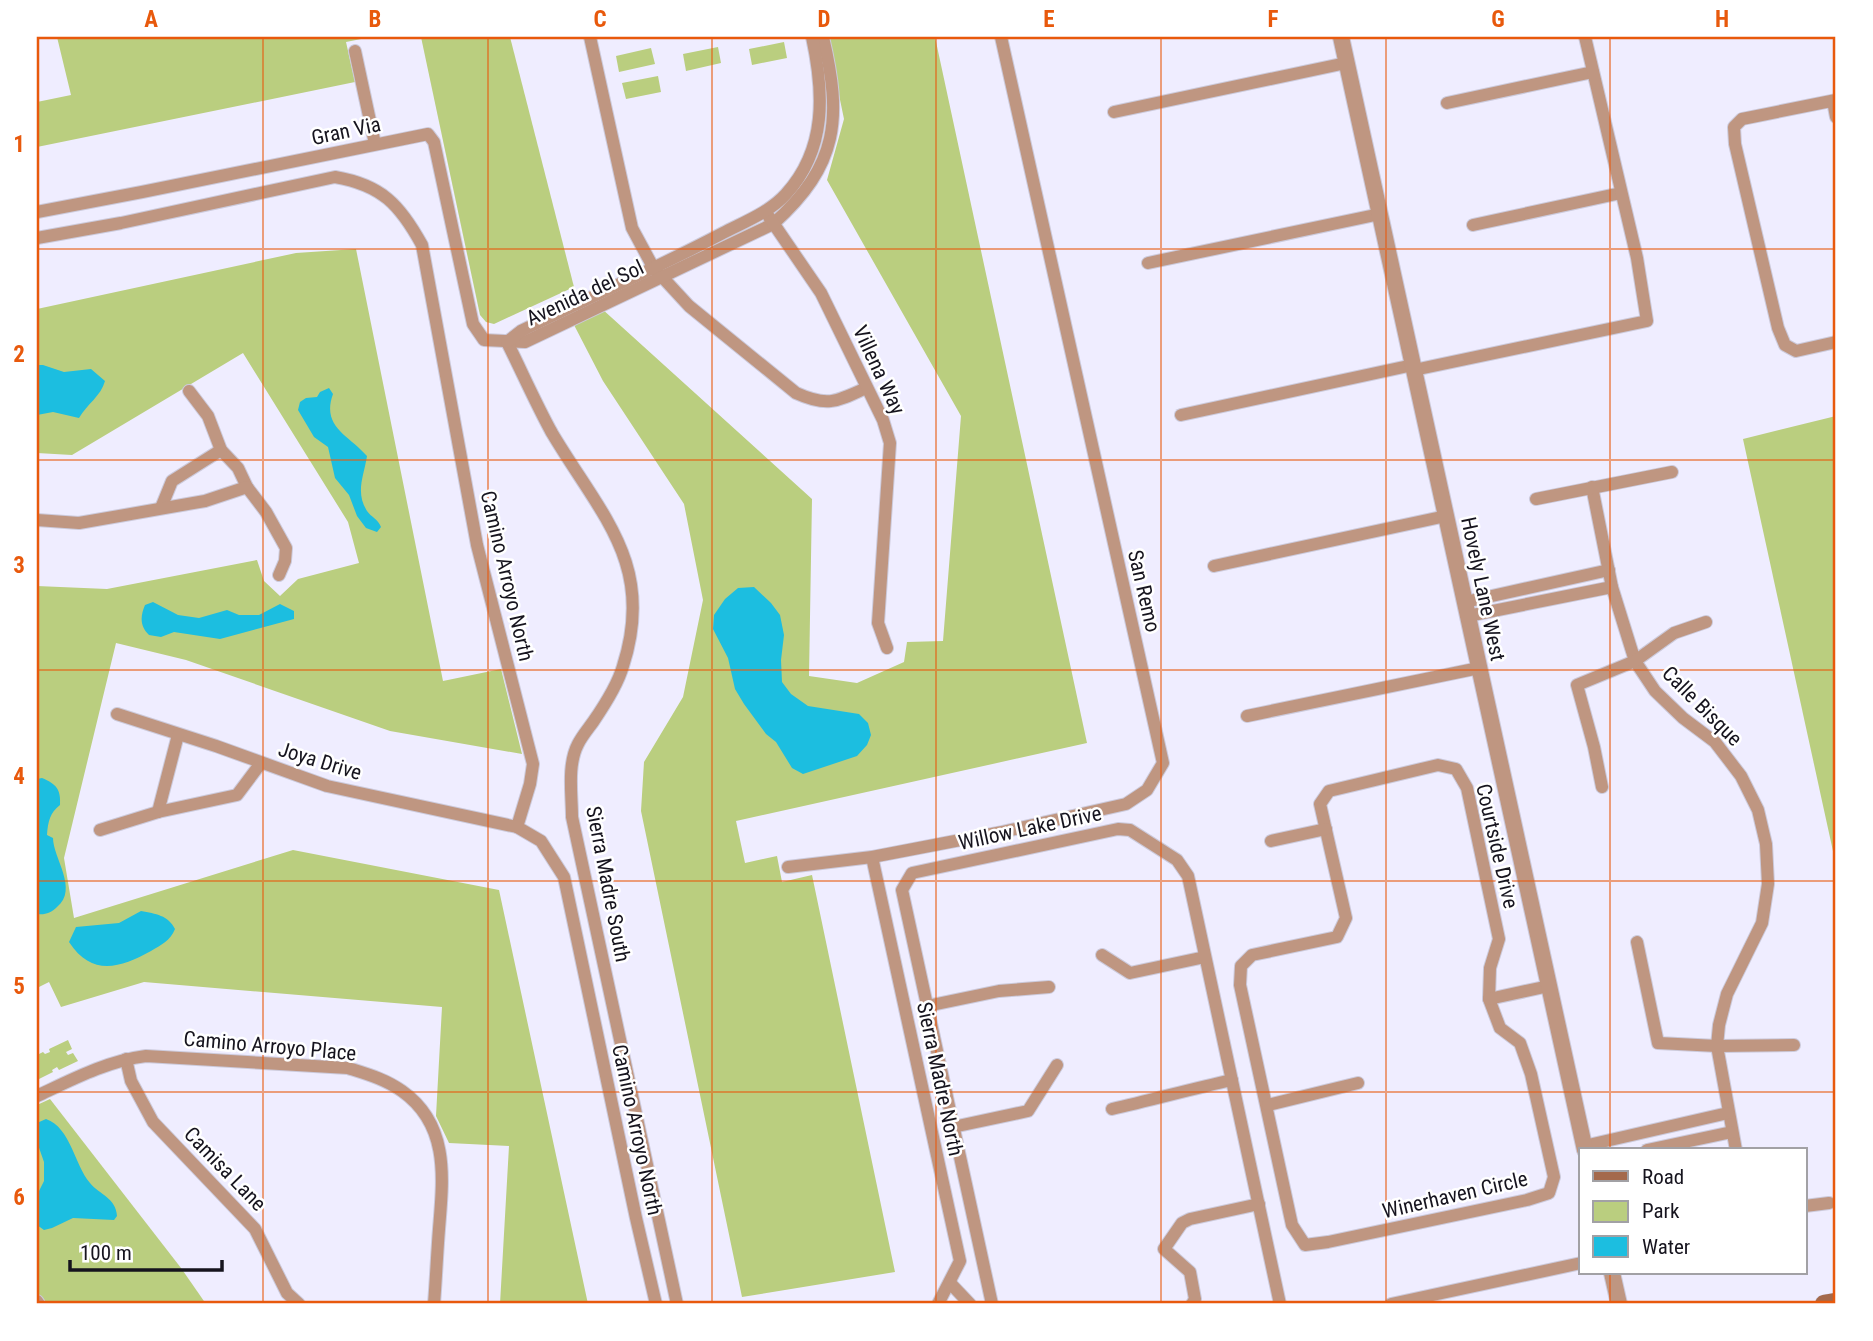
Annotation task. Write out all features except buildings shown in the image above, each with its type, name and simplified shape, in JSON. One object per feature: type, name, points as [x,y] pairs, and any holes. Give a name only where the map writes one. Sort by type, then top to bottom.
[{"type":"main road","points":[[1824,1304],[1836,1302]]},
{"type":"street","points":[[590,37],[632,228],[653,267],[689,306],[796,393],[816,402],[839,400],[866,388]]},
{"type":"street","name":"Avenida del Sol","points":[[507,342],[521,331],[765,211],[786,194],[803,168],[816,138],[822,105],[818,62],[812,37]]},
{"type":"street","name":"Avenida del Sol","points":[[507,342],[525,342],[774,224],[818,173],[832,137],[834,83],[823,37]]},
{"type":"street","name":"San Remo","points":[[788,867],[872,857],[1126,804],[1147,790],[1163,763],[1002,37]]},
{"type":"street","name":"Hovely Lane West","points":[[1341,37],[1585,1148]]},
{"type":"street","points":[[1181,415],[1647,321],[1637,258],[1585,37]]},
{"type":"street","points":[[355,51],[375,144]]},
{"type":"street","points":[[1114,112],[1346,63]]},
{"type":"street","points":[[1447,103],[1594,72]]},
{"type":"street","points":[[1836,117],[1835,101],[1742,119],[1734,127],[1735,144],[1774,315],[1785,345],[1796,351],[1836,342]]},
{"type":"street","name":"Gran Via","points":[[37,212],[428,134],[434,142],[473,324],[484,340],[507,342]]},
{"type":"street","name":"Camino Arroyo North","points":[[37,239],[335,177],[355,180],[383,194],[404,214],[422,245],[477,545],[533,764],[517,827],[541,841],[565,877],[635,1219],[656,1304]]},
{"type":"street","points":[[1473,225],[1621,193]]},
{"type":"street","name":"Villena Way","points":[[765,211],[821,293],[883,420],[890,443],[877,622],[887,648]]},
{"type":"street","points":[[1148,263],[1380,214]]},
{"type":"street","name":"Sierra Madre South","points":[[507,342],[551,431],[620,543],[630,570],[634,597],[631,635],[623,668],[595,720],[577,745],[571,777],[572,817],[677,1304]]},
{"type":"street","points":[[190,391],[208,416],[221,450],[238,468],[286,548],[285,561],[279,575]]},
{"type":"street","points":[[161,508],[172,481],[221,450]]},
{"type":"street","points":[[1536,499],[1672,472]]},
{"type":"street","points":[[37,520],[79,523],[205,501],[247,487]]},
{"type":"street","name":"Calle Bisque","points":[[1592,487],[1612,587],[1635,660],[1655,691],[1683,718],[1715,742],[1741,776],[1758,810],[1766,844],[1768,884],[1762,923],[1727,994],[1719,1025],[1717,1046],[1736,1148]]},
{"type":"street","points":[[1214,566],[1446,516]]},
{"type":"street","points":[[1466,609],[1559,580],[1609,570]]},
{"type":"street","points":[[1559,580],[1563,597]]},
{"type":"street","points":[[1466,609],[1563,597],[1612,587]]},
{"type":"street","points":[[1602,787],[1577,685],[1635,660],[1675,633],[1706,622]]},
{"type":"street","points":[[1247,716],[1479,668]]},
{"type":"street","name":"Joya Drive","points":[[117,714],[327,786],[517,827]]},
{"type":"street","points":[[158,812],[178,735]]},
{"type":"street","points":[[100,830],[158,812],[237,795],[261,763]]},
{"type":"street","name":"Courtside Drive","points":[[1268,1105],[1240,985],[1241,966],[1252,956],[1337,937],[1346,918],[1320,804],[1329,791],[1438,765],[1456,769],[1467,788],[1499,939],[1489,968],[1489,999]]},
{"type":"street","name":"Willow Lake Drive","points":[[992,1304],[902,890],[912,873],[1118,829],[1130,830],[1177,860],[1188,876],[1280,1304]]},
{"type":"street","points":[[1271,841],[1326,829]]},
{"type":"street","name":"Sierra Madre North","points":[[872,857],[960,1261],[938,1304]]},
{"type":"street","points":[[1637,942],[1658,1043],[1717,1046],[1794,1045]]},
{"type":"street","points":[[1102,955],[1130,973],[1205,957]]},
{"type":"street","points":[[1489,999],[1549,985]]},
{"type":"street","points":[[927,1006],[999,991],[1049,987]]},
{"type":"street","name":"Winerhaven Circle","points":[[1268,1105],[1292,1225],[1305,1245],[1549,1193],[1554,1177],[1531,1074],[1520,1043],[1500,1028],[1489,999]]},
{"type":"street","name":"Camino Arroyo Place","points":[[37,1096],[103,1066],[126,1059],[168,1056],[348,1068],[377,1077],[404,1092],[425,1114],[439,1141],[444,1172],[434,1304]]},
{"type":"street","name":"Camisa Lane","points":[[126,1059],[131,1081],[153,1122],[256,1228],[287,1293],[299,1304]]},
{"type":"street","points":[[953,1127],[1028,1111],[1057,1066]]},
{"type":"street","points":[[1112,1109],[1232,1080]]},
{"type":"street","points":[[1268,1105],[1358,1083]]},
{"type":"street","points":[[1585,1148],[1728,1113]]},
{"type":"street","points":[[1679,1124],[1684,1142]]},
{"type":"street","points":[[1656,1148],[1732,1132]]},
{"type":"street","points":[[1806,1206],[1829,1203]]},
{"type":"street","points":[[1192,1304],[1195,1299],[1190,1272],[1164,1249],[1170,1240],[1182,1223],[1190,1219],[1259,1204]]},
{"type":"street","points":[[1391,1304],[1579,1263]]},
{"type":"street","points":[[1612,1274],[1619,1304]]},
{"type":"street","points":[[950,1283],[970,1304]]},
{"type":"green space","points":[[57,37],[371,37],[346,42],[355,82],[37,147],[37,102],[71,95]]},
{"type":"green space","points":[[421,37],[510,37],[574,287],[494,324],[486,322],[480,315]]},
{"type":"green space","points":[[827,37],[935,37],[1087,743],[736,821],[745,863],[777,856],[782,882],[812,875],[895,1272],[742,1297],[641,811],[644,762],[683,697],[703,600],[684,504],[603,381],[573,323],[601,308],[812,499],[809,676],[857,683],[904,662],[907,642],[943,641],[961,416],[827,180],[844,119]]},
{"type":"green space","points":[[784,42],[787,58],[752,65],[749,49]]},
{"type":"green space","points":[[718,47],[721,63],[686,71],[683,54]]},
{"type":"green space","points":[[651,48],[655,64],[619,72],[616,56]]},
{"type":"green space","points":[[658,76],[661,92],[626,99],[622,83]]},
{"type":"green space","points":[[356,249],[443,681],[501,669],[522,754],[390,731],[186,660],[116,643],[64,858],[74,918],[293,850],[499,890],[588,1304],[500,1304],[509,1146],[449,1143],[436,1116],[442,1007],[144,982],[61,1007],[49,982],[37,988],[37,586],[107,589],[257,560],[264,581],[280,596],[298,579],[359,563],[348,522],[243,353],[72,455],[37,453],[37,309],[296,253]]},
{"type":"green space","points":[[1836,416],[1836,865],[1743,439]]},
{"type":"green space","points":[[68,1040],[72,1049],[66,1052],[68,1055],[73,1053],[78,1061],[59,1070],[57,1067],[37,1080],[37,1055],[50,1052],[49,1049]]},
{"type":"green space","points":[[50,1099],[206,1304],[46,1304],[37,1292],[37,1105]]},
{"type":"water","points":[[37,365],[64,372],[91,369],[105,381],[79,418],[53,412],[37,415]]},
{"type":"water","points":[[329,388],[333,394],[330,405],[334,423],[367,456],[361,484],[362,497],[367,511],[381,527],[377,532],[366,528],[357,516],[349,495],[335,478],[328,447],[314,437],[298,410],[300,402],[306,398],[317,397],[320,392]]},
{"type":"water","points":[[754,587],[780,615],[784,635],[782,682],[791,694],[808,706],[859,714],[868,723],[871,735],[867,745],[857,756],[803,774],[792,768],[776,742],[766,734],[744,704],[735,689],[728,658],[713,629],[714,615],[725,599],[738,588]]},
{"type":"water","points":[[153,602],[178,615],[199,618],[227,610],[239,615],[259,615],[280,604],[294,611],[294,619],[220,639],[174,632],[161,637],[149,635],[142,625],[145,605]]},
{"type":"water","points":[[42,778],[54,785],[60,795],[60,805],[50,818],[47,835],[53,838],[66,891],[63,900],[55,909],[37,914],[37,779]]},
{"type":"water","points":[[141,911],[165,918],[175,929],[165,942],[140,957],[117,965],[97,965],[87,961],[69,942],[76,927],[119,923]]},
{"type":"water","points":[[46,1119],[67,1138],[90,1183],[114,1205],[117,1216],[114,1220],[73,1218],[44,1230],[37,1225],[37,1195],[44,1181],[44,1162],[37,1142],[37,1123]]}]
